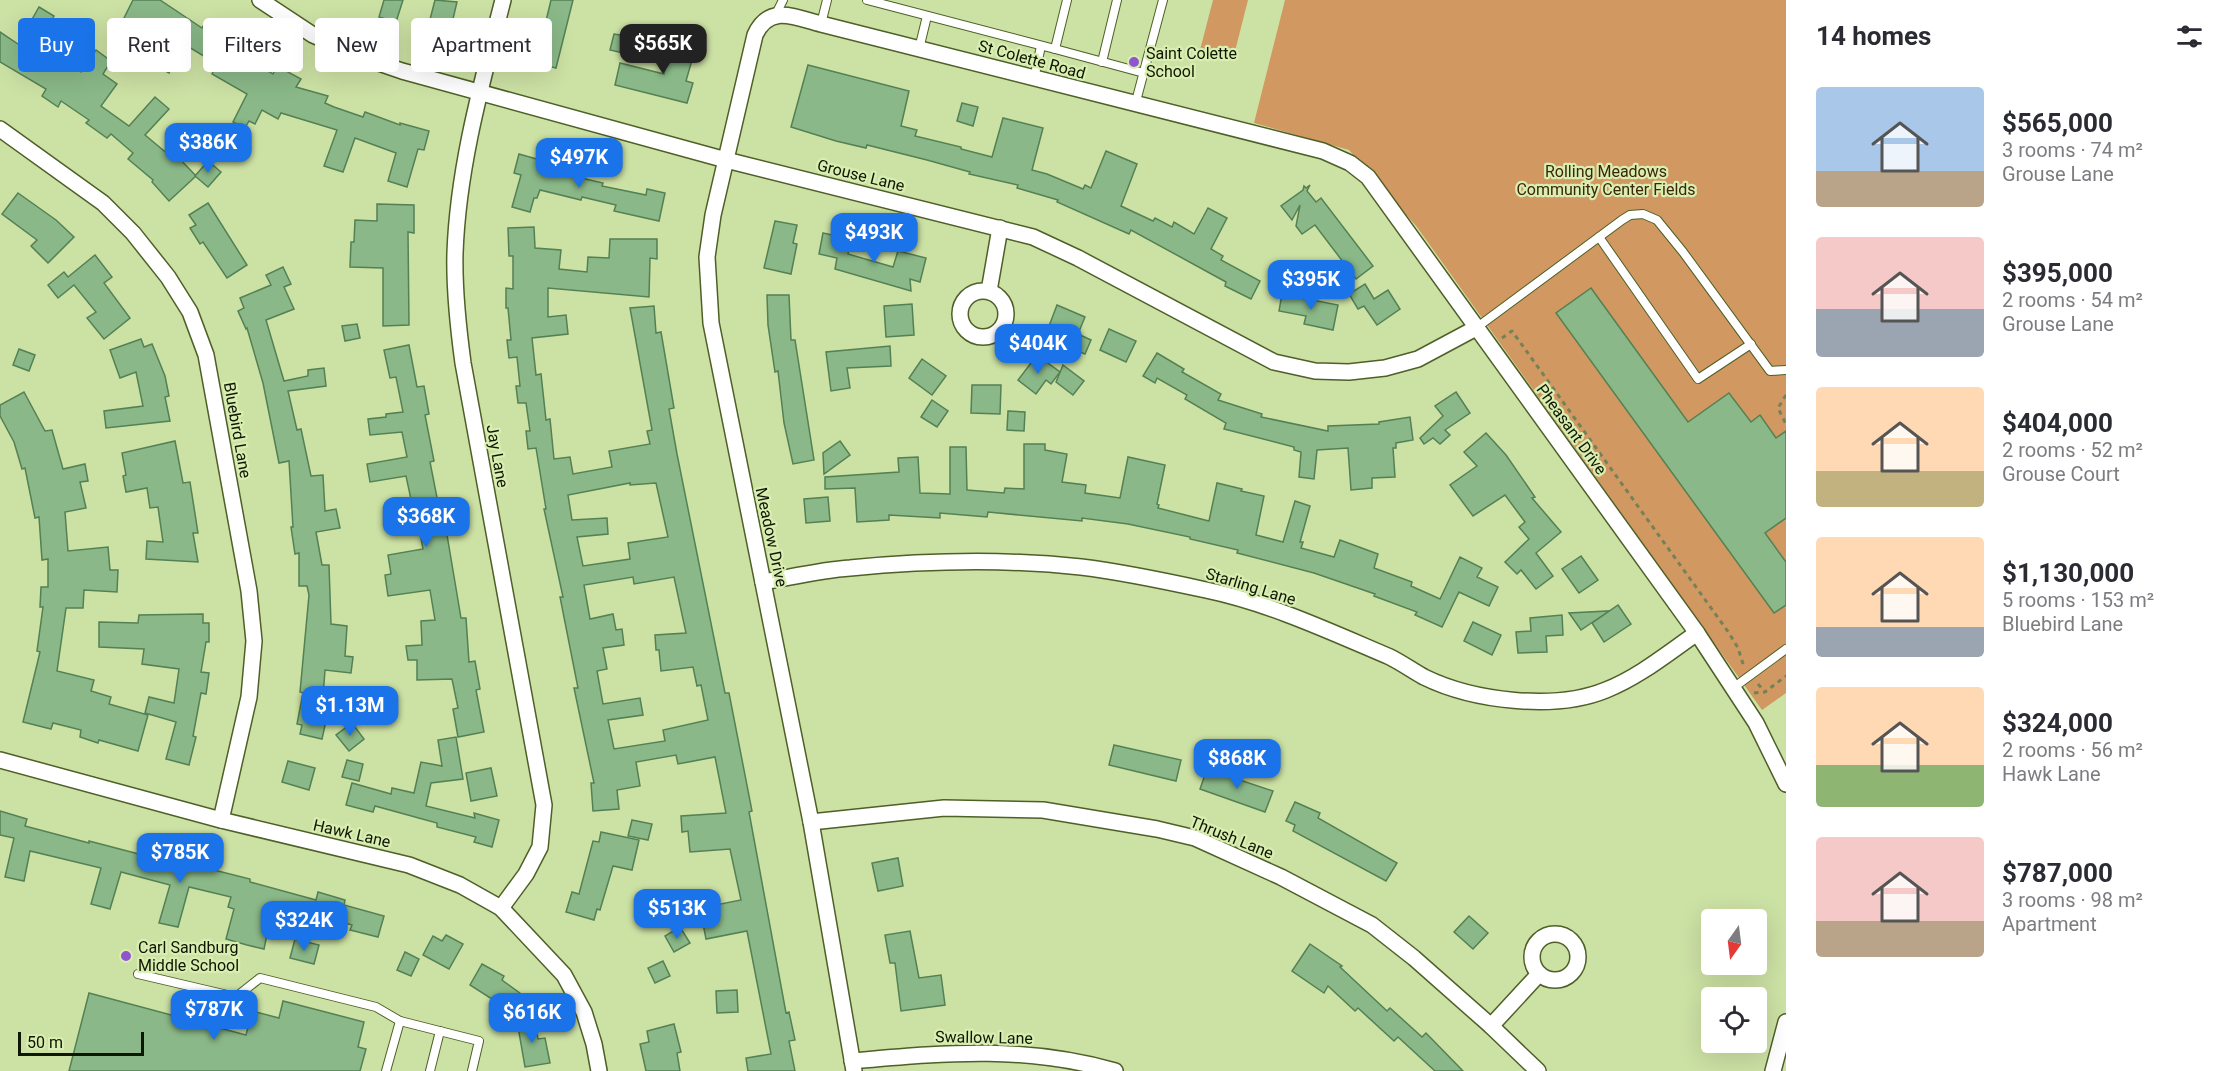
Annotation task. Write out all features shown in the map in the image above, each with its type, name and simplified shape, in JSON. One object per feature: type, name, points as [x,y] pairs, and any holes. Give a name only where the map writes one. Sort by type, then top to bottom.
[{"type":"street","name":"Grouse Lane","points":[[260,0],[313,35],[367,59],[479,93],[726,160],[1033,237],[1078,258],[1274,362],[1315,371],[1349,372],[1385,368],[1418,359],[1476,328]]},
{"type":"street","name":"Jay Lane","points":[[501,908],[526,874],[540,847],[543,805],[463,363],[456,311],[455,253],[460,202],[479,93],[503,0]]},
{"type":"street","name":"St Colette Road","points":[[772,17],[793,17],[1284,142]]},
{"type":"street","name":"Meadow Drive","points":[[772,17],[761,23],[755,35],[713,215],[707,257],[711,323],[811,822],[853,1066]]},
{"type":"street","name":"Bluebird Lane","points":[[0,129],[103,203],[133,233],[168,277],[190,312],[206,355],[249,591],[254,641],[249,697],[221,820]]},
{"type":"street","name":"Pheasant Drive","points":[[1284,142],[1323,151],[1350,163],[1368,177],[1697,633],[1756,723],[1786,784]]},
{"type":"street","points":[[989,291],[1000,228]]},
{"type":"street","name":"Starling Lane","points":[[763,582],[848,568],[1000,563],[1081,567],[1208,590],[1263,606],[1394,659],[1425,677],[1465,692],[1494,699],[1567,700],[1604,691],[1625,682],[1697,633]]},
{"type":"street","name":"Hawk Lane","points":[[0,760],[221,820],[409,865],[460,885],[501,908],[564,975],[584,1012],[594,1044],[599,1071]]},
{"type":"street","name":"Thrush Lane","points":[[811,822],[945,808],[1043,810],[1157,829],[1195,838],[1281,877],[1372,925],[1414,958],[1538,1071]]},
{"type":"street","points":[[1491,1026],[1539,974]]},
{"type":"street","points":[[1773,1071],[1786,1022]]},
{"type":"street","name":"Swallow Lane","points":[[853,1066],[962,1052],[1017,1053],[1066,1059],[1115,1071]]},
{"type":"lane","points":[[772,17],[783,0]]},
{"type":"lane","points":[[821,24],[827,0]]},
{"type":"lane","points":[[867,0],[1143,73]]},
{"type":"lane","points":[[1102,62],[1117,0]]},
{"type":"lane","points":[[1135,105],[1163,0]]},
{"type":"lane","points":[[1055,49],[1064,1]]},
{"type":"lane","points":[[919,49],[927,16]]},
{"type":"lane","points":[[1034,79],[1041,46]]},
{"type":"lane","points":[[1476,328],[1630,215],[1643,214],[1657,220],[1683,252],[1770,371],[1786,369]]},
{"type":"lane","points":[[1599,237],[1698,379],[1751,344]]},
{"type":"lane","points":[[1733,688],[1786,649]]},
{"type":"lane","points":[[138,974],[236,997],[260,978],[376,1007],[400,1021],[479,1041],[472,1071]]},
{"type":"lane","points":[[386,1071],[400,1021]]},
{"type":"lane","points":[[430,1071],[440,1031]]},
{"type":"path","points":[[1490,346],[1512,331],[1729,633],[1738,648],[1743,666],[1765,692],[1786,676]]},
{"type":"path","points":[[1786,395],[1778,408],[1786,424]]},
{"type":"green space","points":[[1213,0],[1248,0],[1233,59],[1200,50]]},
{"type":"green space","name":"Rolling Meadows Community Center Fields","points":[[1285,0],[1786,0],[1786,693],[1762,710],[1417,227],[1349,150],[1254,123]]},
{"type":"building","points":[[133,0],[160,0],[187,18],[124,18]]},
{"type":"building","points":[[384,0],[403,0],[397,18],[379,17]]},
{"type":"building","points":[[435,0],[457,2],[453,18],[430,18]]},
{"type":"building","points":[[551,0],[573,0],[556,68],[552,67],[552,18],[547,18]]},
{"type":"building","points":[[39,7],[54,16],[53,18],[33,18]]},
{"type":"building","points":[[191,21],[202,28],[203,26],[203,56],[191,48]]},
{"type":"building","points":[[0,32],[18,44],[18,72],[95,72],[96,50],[107,58],[107,68],[103,74],[117,84],[101,106],[129,126],[155,97],[169,109],[145,135],[175,160],[178,157],[196,176],[169,201],[152,182],[153,180],[128,159],[133,153],[111,134],[107,138],[86,123],[89,120],[61,101],[58,107],[42,96],[46,89],[0,62]]},
{"type":"building","points":[[614,34],[632,37],[628,54],[610,50]]},
{"type":"building","points":[[681,34],[698,39],[686,81],[693,83],[687,103],[615,85],[620,63],[664,74],[670,52],[676,54]]},
{"type":"building","points":[[808,65],[909,91],[901,126],[917,130],[915,136],[961,147],[961,149],[992,157],[1003,118],[1043,128],[1032,170],[1083,189],[1085,185],[1091,188],[1106,151],[1137,164],[1121,206],[1153,221],[1155,218],[1172,227],[1174,222],[1194,234],[1208,208],[1227,218],[1211,249],[1223,256],[1221,260],[1260,281],[1251,299],[1225,286],[1226,282],[1131,230],[1129,234],[1057,202],[1058,200],[1017,188],[1018,185],[969,174],[970,172],[867,145],[866,148],[836,141],[791,127]]},
{"type":"building","points":[[213,72],[270,72],[273,74],[274,72],[288,72],[301,79],[296,87],[328,96],[325,103],[334,107],[363,117],[365,112],[400,125],[400,123],[429,131],[424,150],[418,149],[407,187],[388,181],[396,153],[355,138],[343,172],[324,166],[337,130],[281,113],[278,119],[262,110],[255,124],[249,121],[245,128],[233,122],[247,94],[212,74]]},
{"type":"building","points":[[962,103],[978,107],[973,126],[957,121]]},
{"type":"building","points":[[519,154],[579,171],[577,177],[603,183],[602,186],[646,195],[647,189],[665,193],[659,221],[614,211],[616,205],[582,197],[581,200],[540,190],[537,198],[534,198],[530,212],[512,207],[521,175],[514,173]]},
{"type":"building","points":[[208,161],[221,172],[208,187],[195,176]]},
{"type":"building","points":[[1310,185],[1307,191],[1316,202],[1321,198],[1373,266],[1356,279],[1315,225],[1302,234],[1296,226],[1300,205],[1292,220],[1281,206],[1303,190],[1304,186],[1306,188]]},
{"type":"building","points":[[18,193],[56,220],[74,237],[48,263],[31,246],[37,240],[2,214]]},
{"type":"building","points":[[208,203],[247,265],[227,278],[203,242],[200,244],[190,228],[196,225],[189,215]]},
{"type":"building","points":[[377,204],[414,205],[414,233],[408,232],[409,325],[383,326],[383,268],[350,267],[355,220],[377,221]]},
{"type":"building","points":[[775,221],[797,225],[793,243],[797,244],[791,274],[764,268]]},
{"type":"building","points":[[534,227],[535,248],[561,250],[559,269],[587,272],[588,257],[609,258],[610,239],[657,239],[657,259],[650,258],[649,297],[548,288],[548,317],[566,315],[568,334],[532,338],[536,375],[541,374],[546,420],[550,419],[554,459],[570,457],[573,474],[612,467],[609,451],[650,444],[647,431],[652,430],[630,308],[654,306],[656,333],[661,332],[674,408],[669,409],[677,454],[725,693],[729,693],[752,811],[749,812],[786,1013],[789,1012],[795,1040],[789,1041],[795,1071],[748,1071],[746,1058],[771,1054],[747,931],[706,939],[700,908],[741,900],[730,849],[690,852],[688,831],[682,832],[681,816],[726,813],[715,757],[678,764],[676,755],[636,762],[640,786],[617,790],[619,809],[593,811],[591,783],[594,783],[574,688],[578,688],[560,597],[563,597],[544,509],[546,509],[536,448],[528,449],[526,431],[530,431],[526,403],[518,403],[516,386],[520,386],[517,357],[509,358],[507,340],[511,340],[508,308],[506,308],[506,288],[513,289],[513,256],[509,256],[508,228]],"holes":[[[630,483],[630,485],[656,483],[668,537],[628,543],[630,559],[583,566],[577,537],[608,534],[607,518],[572,520],[568,495]],[[633,577],[634,584],[674,577],[686,633],[655,635],[656,650],[659,650],[661,671],[693,667],[697,686],[701,685],[708,720],[663,730],[665,741],[614,749],[608,720],[643,715],[640,698],[603,704],[597,671],[607,669],[603,648],[624,645],[622,629],[616,630],[613,614],[590,619],[584,585]]]},
{"type":"building","points":[[823,233],[851,239],[848,254],[893,267],[898,251],[926,258],[920,282],[910,279],[911,291],[835,269],[837,258],[819,254]]},
{"type":"building","points":[[95,255],[112,277],[104,283],[130,318],[104,339],[87,318],[96,312],[74,285],[58,298],[48,285],[64,272],[68,277]]},
{"type":"building","points":[[283,267],[291,284],[284,287],[294,309],[266,320],[284,381],[308,376],[308,370],[324,368],[326,386],[288,391],[297,430],[301,429],[311,476],[323,475],[325,511],[336,509],[340,528],[316,532],[322,565],[329,565],[331,624],[347,626],[345,656],[353,657],[351,673],[325,670],[322,710],[328,712],[322,739],[300,734],[302,725],[297,724],[303,693],[300,692],[309,595],[307,586],[299,586],[299,553],[295,554],[291,527],[293,527],[289,461],[279,463],[263,383],[247,328],[238,311],[244,308],[240,298],[271,285],[266,275]]},
{"type":"building","points":[[1365,284],[1374,299],[1388,290],[1400,309],[1377,325],[1364,306],[1358,309],[1349,294]]},
{"type":"building","points":[[1591,288],[1688,422],[1729,393],[1751,422],[1760,415],[1776,438],[1786,431],[1786,518],[1765,533],[1786,562],[1786,605],[1774,613],[1556,313]]},
{"type":"building","points":[[1282,294],[1338,305],[1333,330],[1304,324],[1306,316],[1279,311]]},
{"type":"building","points":[[767,295],[789,295],[791,340],[795,340],[814,460],[793,464],[784,423],[778,371],[775,372],[768,325]]},
{"type":"building","points":[[912,304],[914,335],[886,337],[884,306]]},
{"type":"building","points":[[1057,305],[1085,317],[1078,334],[1091,340],[1085,354],[1070,348],[1075,336],[1049,326]]},
{"type":"building","points":[[357,324],[360,338],[345,341],[342,326]]},
{"type":"building","points":[[1109,329],[1136,341],[1126,362],[1100,350]]},
{"type":"building","points":[[141,339],[144,347],[152,344],[165,376],[169,396],[165,397],[170,421],[106,428],[104,411],[143,406],[136,372],[120,378],[110,350]]},
{"type":"building","points":[[409,345],[417,387],[424,386],[429,414],[425,415],[434,461],[430,462],[442,523],[445,523],[461,618],[466,618],[469,662],[475,661],[480,689],[476,690],[484,732],[458,737],[453,709],[458,708],[452,679],[417,680],[417,660],[408,660],[406,646],[422,645],[421,621],[435,620],[430,590],[388,596],[385,575],[391,574],[388,555],[423,549],[418,522],[389,526],[386,508],[412,504],[406,476],[370,482],[367,464],[407,457],[402,432],[370,435],[368,419],[403,412],[396,377],[390,378],[384,350]]},
{"type":"building","points":[[890,346],[891,366],[847,368],[850,388],[831,391],[826,352]]},
{"type":"building","points":[[19,349],[35,355],[29,371],[13,365]]},
{"type":"building","points":[[1157,353],[1184,369],[1182,372],[1221,394],[1218,400],[1262,414],[1261,417],[1328,431],[1328,426],[1379,424],[1379,422],[1410,417],[1413,440],[1396,443],[1396,448],[1393,448],[1395,477],[1372,478],[1372,488],[1351,490],[1348,448],[1317,450],[1314,479],[1299,477],[1301,452],[1294,450],[1294,447],[1224,429],[1226,423],[1185,399],[1187,395],[1157,378],[1155,383],[1143,376]]},
{"type":"building","points":[[1037,355],[1060,372],[1051,384],[1046,380],[1036,394],[1018,380]]},
{"type":"building","points":[[922,359],[946,376],[932,395],[909,378]]},
{"type":"building","points":[[1063,365],[1084,381],[1073,395],[1056,382]]},
{"type":"building","points":[[972,385],[1001,385],[1000,414],[971,413]]},
{"type":"building","points":[[24,392],[45,431],[52,430],[63,469],[85,464],[88,481],[80,482],[86,508],[65,512],[68,551],[108,547],[110,570],[118,570],[117,592],[84,590],[83,608],[66,608],[57,671],[94,680],[91,691],[111,697],[109,704],[148,715],[138,751],[80,737],[81,730],[53,723],[51,729],[23,722],[40,652],[37,651],[43,607],[40,607],[41,587],[48,587],[48,559],[42,560],[39,517],[35,518],[25,468],[22,469],[14,442],[0,416],[0,405]]},
{"type":"building","points":[[1456,392],[1470,413],[1445,430],[1450,435],[1440,444],[1433,438],[1424,444],[1420,438],[1443,416],[1435,406]]},
{"type":"building","points":[[932,400],[948,411],[937,427],[921,417]]},
{"type":"building","points":[[1008,411],[1025,412],[1024,431],[1007,430]]},
{"type":"building","points":[[1486,433],[1506,455],[1535,497],[1532,498],[1561,532],[1536,553],[1553,576],[1536,589],[1521,570],[1517,574],[1505,562],[1529,539],[1519,527],[1525,522],[1505,495],[1473,516],[1450,485],[1477,466],[1464,452]]},
{"type":"building","points":[[175,441],[183,483],[190,482],[198,533],[193,533],[198,562],[146,559],[147,541],[163,542],[158,507],[150,508],[147,488],[126,492],[122,453]]},
{"type":"building","points":[[840,441],[850,455],[824,474],[823,453]]},
{"type":"building","points":[[1024,444],[1045,444],[1045,450],[1067,454],[1062,482],[1086,485],[1085,493],[1120,498],[1128,457],[1165,465],[1158,508],[1209,521],[1217,483],[1242,489],[1241,491],[1264,496],[1256,535],[1283,542],[1295,501],[1310,506],[1300,542],[1303,542],[1301,548],[1334,557],[1340,540],[1378,554],[1374,568],[1412,582],[1411,586],[1440,599],[1460,557],[1482,568],[1477,577],[1498,587],[1489,606],[1459,592],[1442,627],[1415,615],[1417,612],[1374,596],[1375,594],[1314,573],[1237,553],[1238,550],[1190,539],[1190,537],[1128,524],[1082,518],[1082,521],[988,512],[987,517],[940,513],[940,518],[889,515],[889,520],[857,522],[855,488],[825,489],[825,477],[899,472],[898,458],[918,457],[920,493],[950,494],[950,447],[966,447],[967,490],[1004,493],[1005,488],[1024,489]]},
{"type":"building","points":[[828,497],[830,521],[806,523],[804,499]]},
{"type":"building","points":[[1581,556],[1598,580],[1579,593],[1562,569]]},
{"type":"building","points":[[1618,605],[1631,624],[1604,642],[1592,623]]},
{"type":"building","points":[[1609,611],[1581,630],[1569,613]]},
{"type":"building","points":[[203,614],[203,623],[209,623],[209,642],[206,642],[201,672],[209,673],[206,694],[201,693],[193,736],[196,737],[189,765],[166,759],[176,722],[145,713],[149,697],[174,703],[179,669],[142,664],[144,649],[99,647],[99,622],[138,623],[139,615]]},
{"type":"building","points":[[1562,615],[1563,635],[1546,636],[1547,652],[1518,653],[1516,632],[1531,631],[1530,618]]},
{"type":"building","points":[[1473,622],[1501,635],[1492,655],[1464,641]]},
{"type":"building","points":[[352,723],[364,739],[349,751],[336,735]]},
{"type":"building","points":[[456,737],[463,779],[431,783],[426,806],[475,818],[474,813],[499,820],[492,847],[474,842],[476,837],[437,827],[437,823],[375,806],[373,812],[346,805],[352,783],[391,794],[392,788],[414,793],[421,762],[442,766],[438,740]]},
{"type":"building","points":[[1114,745],[1181,760],[1176,781],[1109,765]]},
{"type":"building","points":[[347,760],[363,764],[359,781],[342,777]]},
{"type":"building","points":[[288,761],[315,768],[309,790],[282,782]]},
{"type":"building","points":[[491,768],[497,796],[471,801],[466,773]]},
{"type":"building","points":[[1207,769],[1273,791],[1265,812],[1200,789]]},
{"type":"building","points":[[1295,802],[1320,813],[1318,818],[1397,863],[1386,881],[1293,831],[1295,825],[1286,821]]},
{"type":"building","points":[[0,811],[27,819],[25,826],[89,843],[89,841],[181,865],[182,862],[250,879],[250,882],[316,900],[318,892],[345,900],[344,905],[384,916],[378,937],[350,930],[352,925],[294,909],[292,916],[272,911],[264,949],[226,939],[234,909],[228,907],[231,897],[189,887],[178,927],[159,923],[170,885],[121,872],[110,909],[91,904],[101,868],[30,851],[24,881],[5,877],[14,838],[0,835]]},
{"type":"building","points":[[632,820],[652,824],[648,840],[628,836]]},
{"type":"building","points":[[601,832],[639,840],[632,870],[613,866],[600,910],[597,909],[594,920],[566,912],[572,892],[579,894],[593,841],[599,842]]},
{"type":"building","points":[[898,858],[903,886],[878,891],[872,863]]},
{"type":"building","points":[[1469,916],[1488,933],[1473,949],[1454,932]]},
{"type":"building","points":[[680,927],[690,943],[674,952],[665,936]]},
{"type":"building","points":[[910,931],[919,978],[941,975],[945,1005],[901,1011],[895,963],[890,963],[885,935]]},
{"type":"building","points":[[446,935],[463,944],[449,969],[423,955],[433,936],[442,941]]},
{"type":"building","points":[[295,939],[319,945],[314,964],[290,958]]},
{"type":"building","points":[[1310,944],[1342,966],[1340,967],[1387,1011],[1390,1008],[1422,1037],[1426,1033],[1463,1071],[1435,1071],[1398,1037],[1394,1041],[1358,1008],[1355,1011],[1328,986],[1324,993],[1292,971]]},
{"type":"building","points":[[405,952],[419,959],[411,976],[397,970]]},
{"type":"building","points":[[663,961],[670,976],[655,983],[648,968]]},
{"type":"building","points":[[482,964],[504,976],[502,980],[521,994],[509,1010],[470,985]]},
{"type":"building","points":[[737,990],[738,1012],[717,1013],[716,991]]},
{"type":"building","points":[[89,993],[246,1035],[252,1011],[279,1018],[283,1001],[364,1022],[358,1047],[366,1049],[360,1071],[69,1071]]},
{"type":"building","points":[[534,1018],[538,1039],[545,1038],[550,1063],[525,1067],[517,1021]]},
{"type":"building","points":[[674,1024],[681,1052],[677,1053],[680,1071],[646,1071],[640,1044],[649,1042],[647,1031]]},
{"type":"place","name":"Saint Colette School","points":[[1134,62]]},
{"type":"place","name":"Carl Sandburg Middle School","points":[[126,956]]}]
